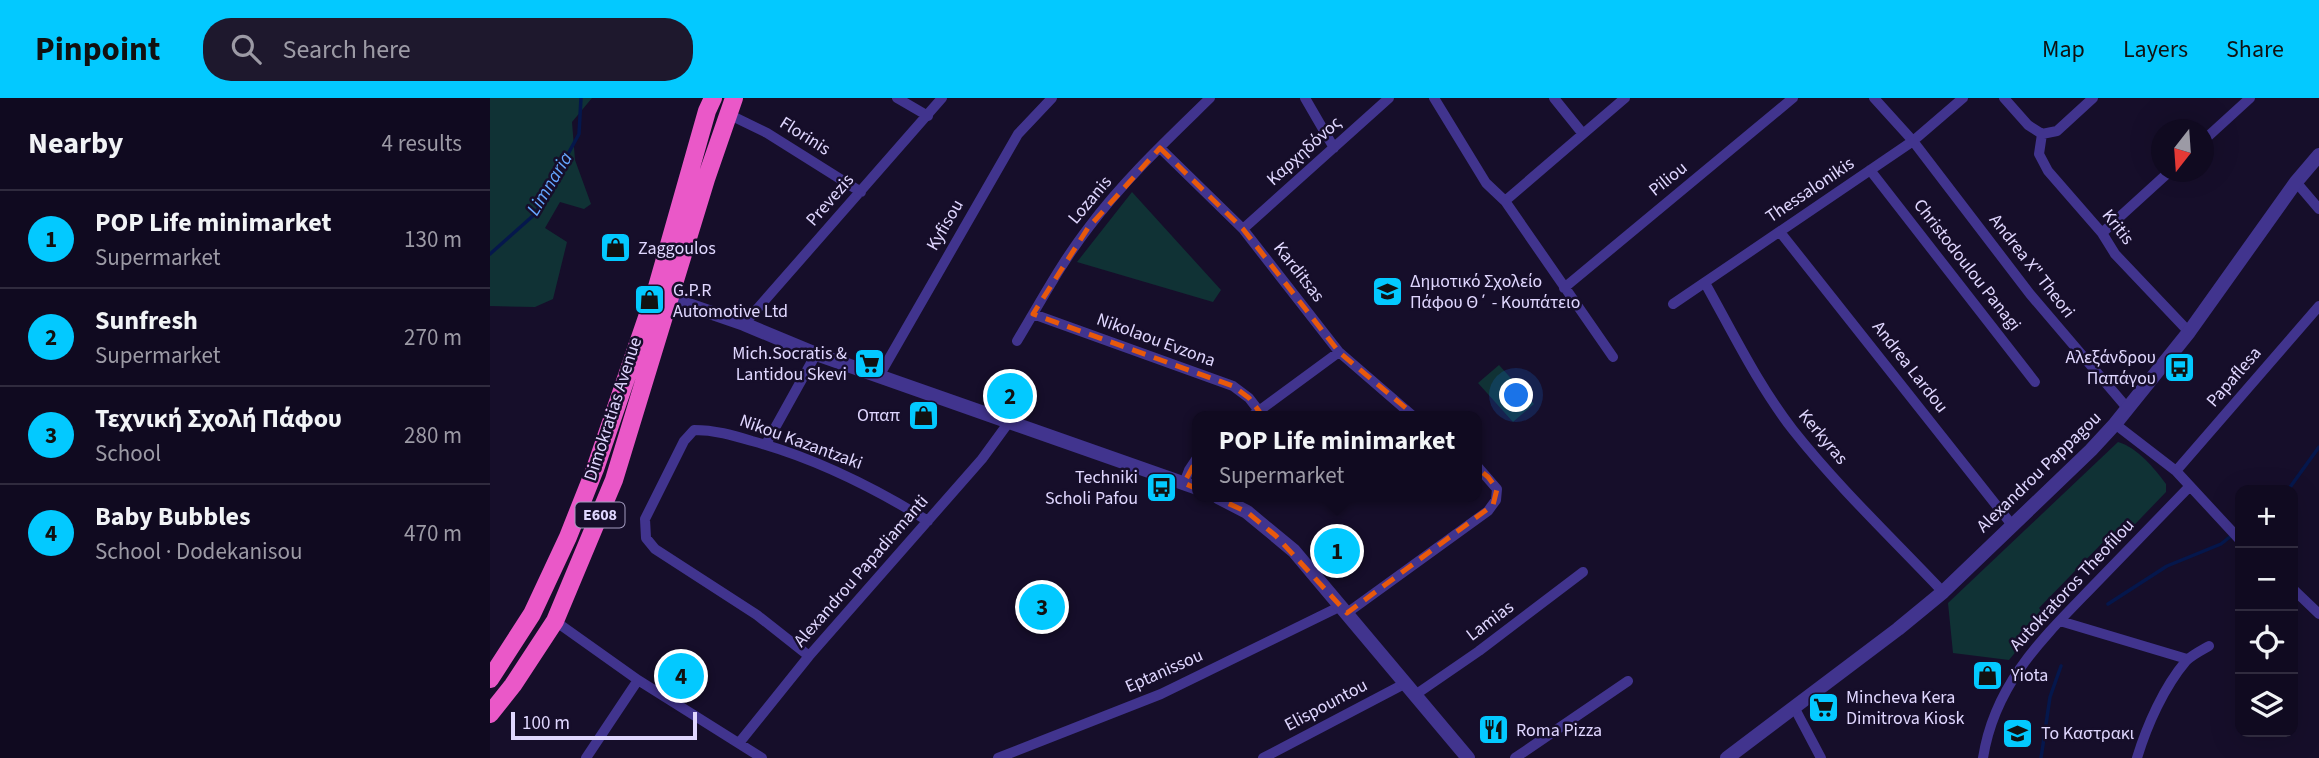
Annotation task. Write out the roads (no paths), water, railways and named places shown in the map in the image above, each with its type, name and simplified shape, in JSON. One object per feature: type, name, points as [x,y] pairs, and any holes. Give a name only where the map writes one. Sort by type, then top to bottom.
[{"type":"highway","name":"Dimokratias Avenue","points":[[490,714],[513,685],[555,621],[614,480],[663,296],[707,111],[713,98]]},
{"type":"highway","name":"Dimokratias Avenue","points":[[490,679],[532,614],[568,537],[663,296],[731,106]]},
{"type":"street","points":[[897,98],[928,116]]},
{"type":"street","name":"Prevezis","points":[[744,324],[942,98]]},
{"type":"street","name":"Kyfisou","points":[[878,376],[1014,141],[1052,98]]},
{"type":"street","name":"Lozanis","points":[[1017,341],[1088,228],[1111,199],[1210,98]]},
{"type":"street","points":[[1305,98],[1334,148]]},
{"type":"street","name":"Καρχηδόνος","points":[[1243,229],[1389,98]]},
{"type":"street","points":[[1434,98],[1486,183],[1505,201],[1613,357]]},
{"type":"street","points":[[1554,98],[1583,134]]},
{"type":"street","points":[[1505,201],[1625,98]]},
{"type":"street","name":"Piliou","points":[[1564,288],[1793,98]]},
{"type":"street","name":"Andrea X\" Theori","points":[[1874,98],[1913,141],[2030,295],[2128,409]]},
{"type":"street","name":"Thessalonikis","points":[[1673,304],[1913,141],[1962,98]]},
{"type":"street","points":[[2004,98],[2028,125],[2042,134],[2057,131],[2093,98]]},
{"type":"street","points":[[2214,130],[2250,98]]},
{"type":"street","name":"Florinis","points":[[731,106],[767,133],[861,192]]},
{"type":"street","name":"Kritis","points":[[2042,134],[2039,154],[2042,162],[2102,233],[2115,254],[2189,332]]},
{"type":"street","name":"Karditsas","points":[[1160,148],[1243,229],[1339,352],[1407,411]]},
{"type":"street","name":"Alexandrou Pappagou","points":[[1727,758],[1943,592],[2091,450],[2128,409],[2189,332],[2296,182],[2319,155]]},
{"type":"street","name":"Christodoulou Panagi","points":[[1870,170],[2035,382]]},
{"type":"street","points":[[2102,233],[2158,182]]},
{"type":"street","points":[[2296,182],[2319,209]]},
{"type":"street","name":"Andrea Lardou","points":[[1780,232],[2012,525]]},
{"type":"street","name":"Kerkyras","points":[[1705,283],[1760,383],[1793,429],[1824,467],[1943,592]]},
{"type":"street","points":[[663,296],[744,324],[816,354],[1191,485]]},
{"type":"street","name":"Papaflesa","points":[[2176,471],[2319,306]]},
{"type":"street","name":"Nikolaou Evzona","points":[[1033,314],[1233,386],[1249,398],[1255,411]]},
{"type":"street","points":[[1260,411],[1339,352]]},
{"type":"street","points":[[766,444],[816,354]]},
{"type":"street","name":"Alexandrou Papadiamanti","points":[[739,743],[809,656],[982,460],[1009,422]]},
{"type":"street","points":[[2115,424],[2176,471],[2235,535]]},
{"type":"street","name":"Nikou Kazantzaki","points":[[809,656],[757,615],[655,549],[646,538],[645,519],[684,441],[694,430],[712,430],[766,444],[827,467],[883,494],[928,521]]},
{"type":"street","name":"Eptanissou","points":[[998,758],[1161,694],[1344,609],[1488,511],[1498,496],[1493,483],[1482,471]]},
{"type":"street","name":"Autokratoros Theofilou","points":[[1983,758],[1991,724],[2013,676],[2036,645],[2190,486]]},
{"type":"street","points":[[1228,502],[1247,512],[1294,551],[1468,758]]},
{"type":"street","name":"Lamias","points":[[1410,689],[1479,651],[1583,572]]},
{"type":"street","points":[[2298,594],[2319,614]]},
{"type":"street","points":[[555,621],[638,680],[762,758]]},
{"type":"street","points":[[2060,621],[2187,659]]},
{"type":"street","points":[[2137,758],[2150,723],[2187,659],[2209,646]]},
{"type":"street","points":[[586,758],[638,680]]},
{"type":"street","points":[[1515,758],[1628,681]]},
{"type":"street","name":"Elispountou","points":[[1263,758],[1410,689]]},
{"type":"street","points":[[1794,708],[1821,758]]},
{"type":"waterway","name":"Limnaria","points":[[490,254],[535,214],[579,134],[581,98]]},
{"type":"waterway","points":[[2292,485],[2319,447]]},
{"type":"waterway","points":[[2108,604],[2167,566],[2221,544],[2231,536]]},
{"type":"waterway","points":[[2041,758],[2050,697],[2061,666]]},
{"type":"place","name":"Zaggoulos","points":[[615,248]]},
{"type":"place","name":"Δημοτικό Σχολείο Πάφου Θ΄ - Κουπάτειο","points":[[1387,291]]},
{"type":"place","name":"G.P.R Automotive Ltd","points":[[650,300]]},
{"type":"place","name":"Mich.Socratis & Lantidou Skevi","points":[[870,363]]},
{"type":"place","name":"Αλεξάνδρου Παπάγου","points":[[2179,367]]},
{"type":"place","name":"Sunfresh","points":[[1010,396]]},
{"type":"place","name":"Οπαπ","points":[[923,415]]},
{"type":"place","name":"Techniki Scholi Pafou","points":[[1161,487]]},
{"type":"place","name":"POP Life minimarket","points":[[1337,551]]},
{"type":"place","name":"Τεχνική Σχολή Πάφου","points":[[1042,607]]},
{"type":"place","name":"Yiota","points":[[1988,675]]},
{"type":"place","name":"Baby Bubbles","points":[[681,676]]},
{"type":"place","name":"Mincheva Kera Dimitrova Kiosk","points":[[1823,707]]},
{"type":"place","name":"Roma Pizza","points":[[1493,730]]},
{"type":"place","name":"Το Καστρακι","points":[[2018,733]]}]
